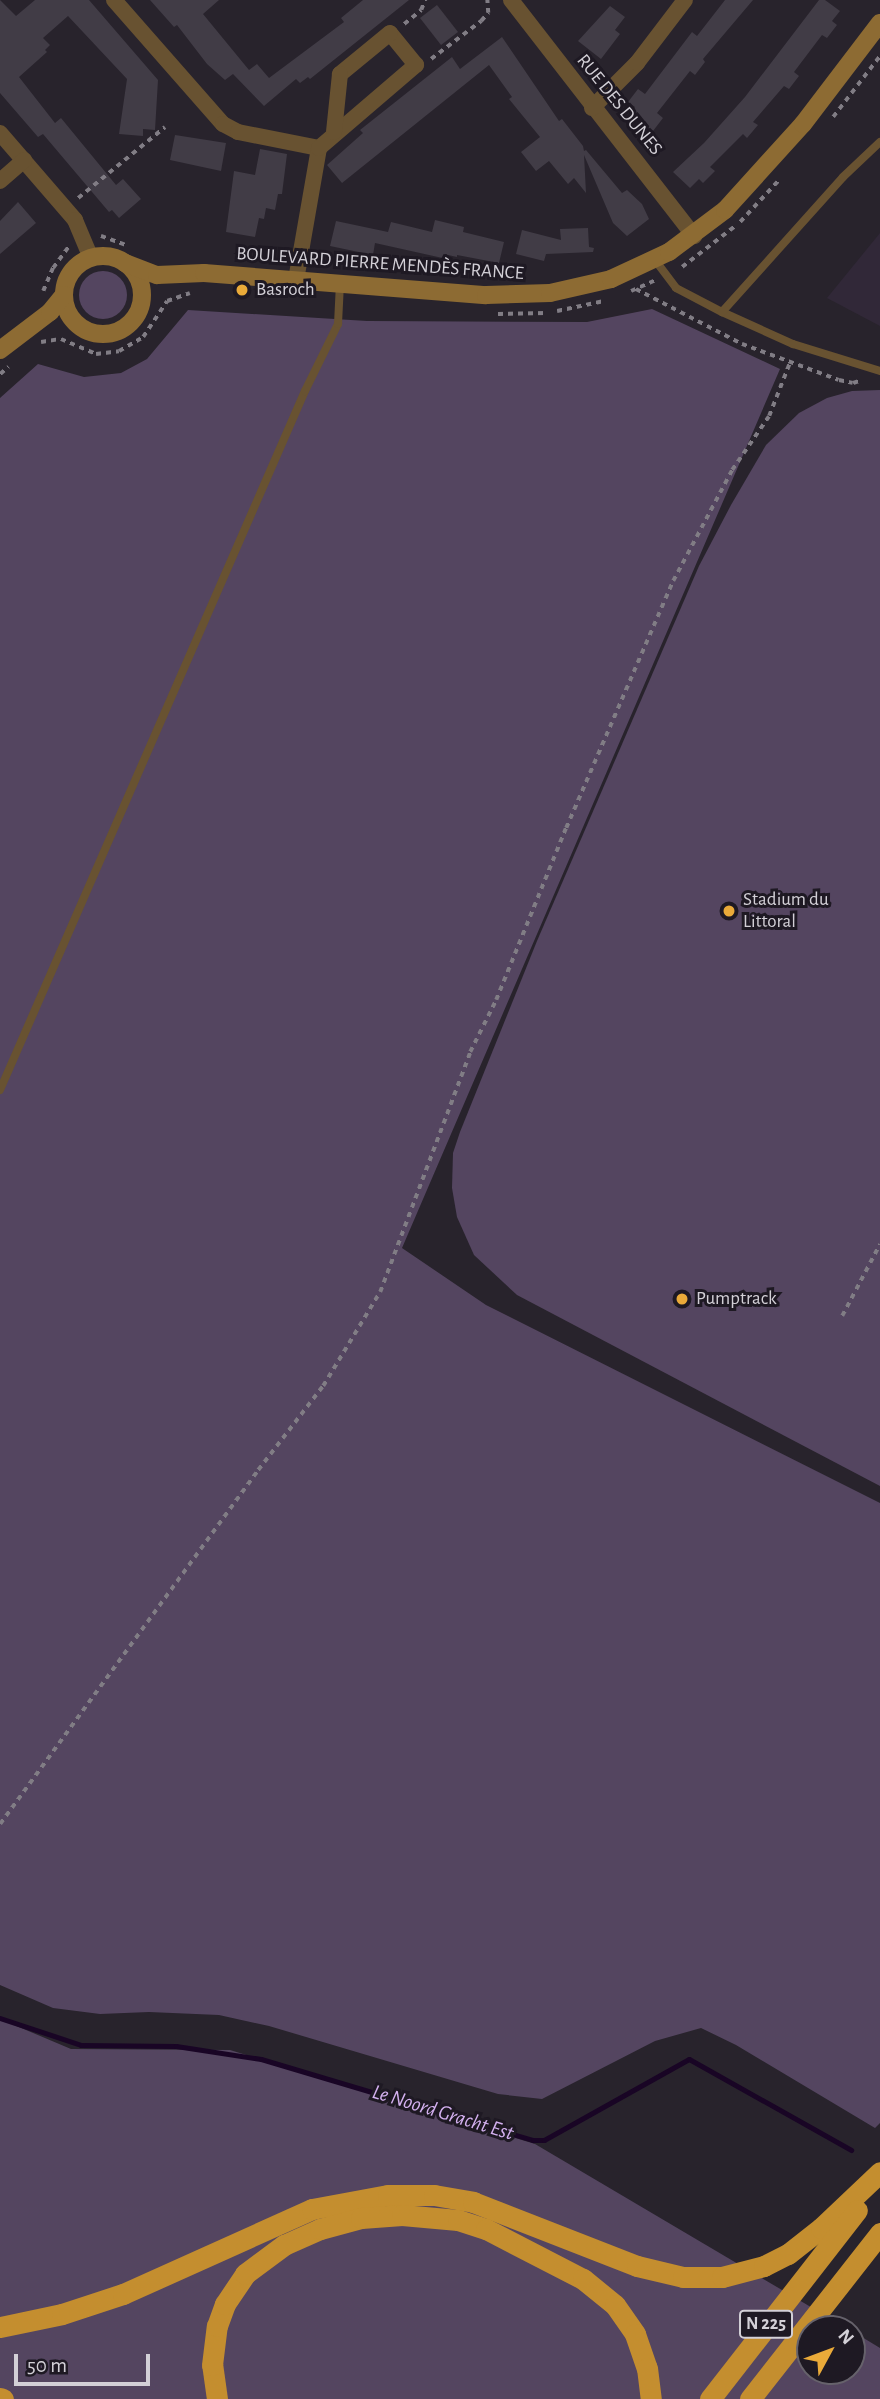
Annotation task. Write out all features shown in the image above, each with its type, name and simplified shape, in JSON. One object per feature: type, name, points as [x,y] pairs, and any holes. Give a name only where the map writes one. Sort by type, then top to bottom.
[{"type":"highway","points":[[0,2327],[81,2309],[123,2294],[312,2209],[388,2195],[434,2195],[473,2202],[604,2255],[667,2274],[695,2278],[736,2275],[764,2266],[798,2246],[880,2172]]},
{"type":"highway","name":"N 225","points":[[710,2399],[880,2182]]},
{"type":"highway","points":[[217,2399],[212,2365],[217,2326],[225,2304],[245,2274],[273,2252],[313,2231],[361,2218],[402,2215],[458,2220],[486,2229],[583,2278],[615,2305],[635,2334],[647,2368],[651,2399]]},
{"type":"highway","name":"N 225","points":[[750,2399],[880,2233]]},
{"type":"street","points":[[114,0],[230,128],[320,148]]},
{"type":"street","name":"RUE DES DUNES","points":[[511,0],[592,108],[626,146],[694,236]]},
{"type":"street","points":[[592,108],[637,63],[685,0]]},
{"type":"street","name":"BOULEVARD PIERRE MENDÈS FRANCE","points":[[125,263],[149,273],[296,280],[486,295],[535,295],[595,284],[655,260],[694,236],[741,194],[831,90],[880,23]]},
{"type":"street","points":[[296,280],[320,148],[334,132],[416,65],[390,33],[340,74],[334,132]]},
{"type":"street","points":[[0,133],[66,208],[82,231],[91,258]]},
{"type":"street","points":[[0,181],[24,160]]},
{"type":"street","points":[[33,335],[64,295],[71,273],[91,258],[105,256],[125,263],[139,282],[141,303]]},
{"type":"street","points":[[0,350],[33,335],[58,319],[75,323],[92,333],[112,333],[130,324],[141,303],[162,285],[186,273]]},
{"type":"street","points":[[64,295],[67,312],[75,323]]},
{"type":"lane","points":[[722,312],[843,177],[880,142]]},
{"type":"lane","points":[[655,260],[665,276],[682,292],[722,312],[793,344],[878,371]]},
{"type":"lane","points":[[0,1090],[305,391],[338,324],[340,284]]},
{"type":"path","points":[[392,35],[421,10],[425,0]]},
{"type":"path","points":[[416,65],[427,63],[481,21],[488,13],[487,0]]},
{"type":"path","points":[[829,122],[880,55]]},
{"type":"path","points":[[66,208],[165,127]]},
{"type":"path","points":[[628,292],[665,276],[721,239],[783,175]]},
{"type":"path","points":[[636,289],[729,338],[790,362],[853,383],[878,371]]},
{"type":"path","points":[[33,335],[61,339],[96,354],[119,351],[143,337],[167,301],[199,291]]},
{"type":"path","points":[[493,314],[547,313],[608,299]]},
{"type":"path","points":[[0,1824],[243,1491],[323,1387],[380,1292],[470,1052],[496,1000],[566,828],[673,581],[732,470],[769,416],[790,362]]},
{"type":"path","points":[[842,1316],[880,1244]]},
{"type":"shaded area","points":[[880,233],[880,326],[827,298]]},
{"type":"shaded area","points":[[103,271],[120,278],[127,295],[120,312],[103,319],[86,312],[79,295],[86,278]]},
{"type":"shaded area","points":[[652,309],[780,369],[402,1248],[486,1305],[880,1503],[880,2123],[875,2128],[736,2045],[701,2028],[655,2041],[542,2099],[498,2094],[269,2026],[219,2015],[149,2012],[100,2014],[53,2008],[0,1985],[0,398],[38,364],[84,377],[121,373],[147,359],[188,310],[367,321],[587,322]]},
{"type":"shaded area","name":"Stadium du Littoral","points":[[880,390],[880,1486],[517,1295],[474,1255],[457,1217],[452,1188],[453,1153],[460,1132],[537,941],[699,566],[731,505],[766,445],[799,413],[827,398],[852,391]]},
{"type":"shaded area","points":[[0,2019],[71,2049],[230,2050],[535,2144],[824,2315],[796,2315],[796,2385],[866,2385],[866,2340],[880,2348],[880,2399],[0,2399]]},
{"type":"building","points":[[0,0],[16,16],[35,0],[89,0],[158,80],[155,130],[143,129],[143,136],[119,134],[127,79],[68,16],[43,38],[50,45],[45,50],[47,52],[19,77],[55,123],[61,118],[116,185],[123,179],[141,199],[119,218],[112,210],[109,212],[43,134],[38,137],[0,93]]},
{"type":"building","points":[[150,0],[219,0],[203,14],[249,70],[257,64],[269,78],[344,22],[341,18],[363,0],[409,0],[310,79],[308,77],[300,83],[296,79],[264,106],[233,74],[225,80],[207,64],[177,25],[174,27]]},
{"type":"building","points":[[725,0],[753,0],[703,59],[705,62],[695,75],[690,71],[657,113],[663,118],[653,131],[630,114],[635,107],[628,102],[638,89],[645,94],[692,32],[697,36]]},
{"type":"building","points":[[819,0],[825,0],[840,11],[832,21],[837,25],[827,38],[822,35],[794,72],[799,76],[789,89],[784,86],[753,122],[758,125],[747,138],[743,134],[710,167],[715,171],[703,183],[699,179],[690,188],[673,172],[704,143],[745,97]]},
{"type":"building","points":[[437,5],[458,32],[441,45],[420,18]]},
{"type":"building","points":[[610,6],[625,17],[615,30],[620,34],[601,59],[578,41]]},
{"type":"building","points":[[502,37],[559,121],[562,119],[584,151],[586,150],[622,193],[627,190],[642,204],[649,219],[627,236],[613,223],[584,155],[586,193],[574,178],[568,184],[549,161],[536,171],[521,152],[540,137],[509,99],[512,97],[489,65],[342,183],[327,165],[363,133],[360,130],[452,57],[460,69]]},
{"type":"building","points":[[175,135],[226,143],[221,171],[170,160]]},
{"type":"building","points":[[260,149],[287,154],[282,194],[278,194],[275,210],[266,208],[264,219],[259,218],[255,237],[226,232],[234,171],[255,175]]},
{"type":"building","points":[[18,202],[36,223],[0,254],[0,221]]},
{"type":"building","points":[[435,220],[464,227],[463,232],[504,242],[499,263],[457,255],[448,255],[447,259],[375,243],[373,255],[330,246],[336,221],[388,232],[391,222],[432,232]]},
{"type":"building","points":[[588,228],[589,247],[594,248],[593,252],[546,254],[544,261],[516,254],[522,230],[561,240],[560,229]]},
{"type":"waterway","name":"Le Noord Gracht Est","points":[[0,2018],[81,2045],[176,2046],[261,2059],[533,2140],[544,2140],[689,2059],[851,2150]]},
{"type":"place","name":"Basroch","points":[[242,290]]},
{"type":"place","name":"Stadium du Littoral","points":[[729,911]]},
{"type":"place","name":"Pumptrack","points":[[682,1299]]}]
